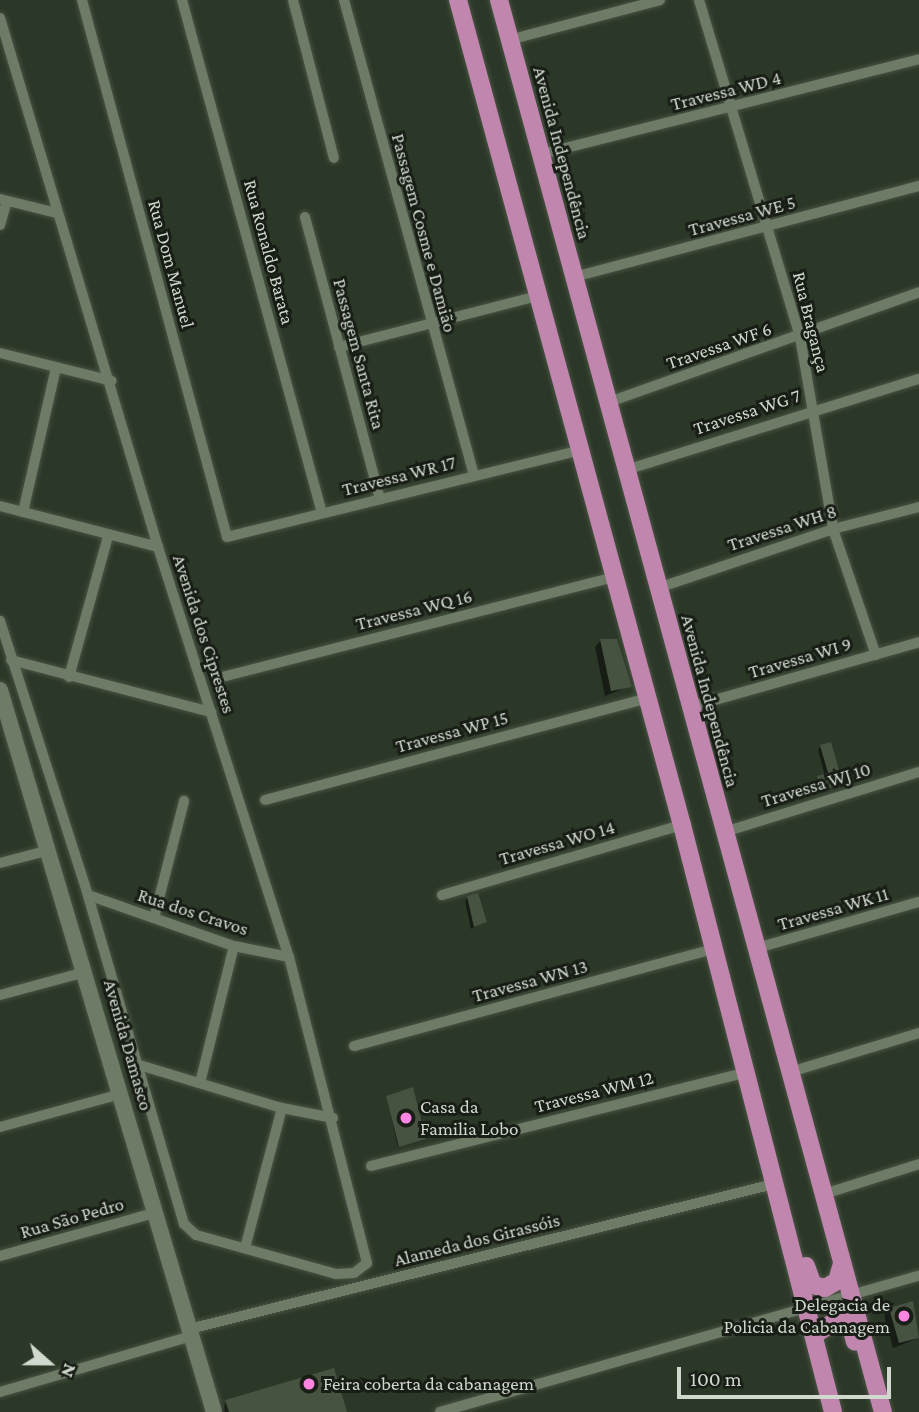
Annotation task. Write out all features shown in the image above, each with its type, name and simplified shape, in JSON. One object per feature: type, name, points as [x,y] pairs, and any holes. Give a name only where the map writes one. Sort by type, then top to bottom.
[{"type":"main road","points":[[458,0],[682,825],[744,1073],[834,1412]]},
{"type":"main road","name":"Avenida Independência","points":[[499,0],[882,1412]]},
{"type":"main road","points":[[780,1207],[790,1215],[813,1285],[832,1285],[842,1274],[842,1261]]},
{"type":"main road","points":[[814,1335],[840,1318],[850,1326],[871,1405],[882,1412]]},
{"type":"street","name":"Rua Dom Manuel","points":[[82,0],[227,537]]},
{"type":"street","name":"Rua Ronaldo Barata","points":[[182,0],[322,513]]},
{"type":"street","points":[[293,0],[334,158]]},
{"type":"street","name":"Passagem Cosme e Damião","points":[[344,0],[474,475]]},
{"type":"street","points":[[509,40],[660,0]]},
{"type":"street","name":"Rua Bragança","points":[[699,0],[800,337],[833,529],[876,655]]},
{"type":"street","name":"Avenida dos Ciprestes","points":[[0,18],[4,47],[112,381],[158,547],[289,957],[333,1118],[367,1262],[354,1273],[336,1274],[245,1248]]},
{"type":"street","name":"Travessa WD 4","points":[[542,154],[919,59]]},
{"type":"street","name":"Travessa WE 5","points":[[574,277],[919,186]]},
{"type":"street","points":[[0,225],[4,200],[57,213]]},
{"type":"street","name":"Passagem Santa Rita","points":[[305,218],[380,499]]},
{"type":"street","name":"Travessa WF 6","points":[[608,402],[800,337],[919,292]]},
{"type":"street","points":[[339,348],[538,296]]},
{"type":"street","points":[[0,353],[112,381]]},
{"type":"street","points":[[23,512],[56,368]]},
{"type":"street","name":"Travessa WG 7","points":[[626,470],[814,409],[919,379]]},
{"type":"street","name":"Travessa WR 17","points":[[227,537],[580,450]]},
{"type":"street","points":[[0,506],[158,547]]},
{"type":"street","name":"Travessa WH 8","points":[[658,588],[833,529],[919,507]]},
{"type":"street","points":[[69,677],[108,536]]},
{"type":"street","name":"Travessa WQ 16","points":[[222,677],[614,577]]},
{"type":"street","name":"Avenida Damasco","points":[[0,621],[88,895],[184,1224],[196,1235],[245,1248]]},
{"type":"street","name":"Travessa WI 9","points":[[690,707],[919,642]]},
{"type":"street","points":[[12,660],[211,712]]},
{"type":"street","name":"Avenida Damasco","points":[[0,690],[5,725],[85,972],[153,1213],[215,1412]]},
{"type":"street","name":"Travessa WP 15","points":[[265,800],[648,698]]},
{"type":"street","name":"Travessa WJ 10","points":[[724,832],[919,772]]},
{"type":"street","points":[[153,918],[184,801]]},
{"type":"street","name":"Travessa WO 14","points":[[442,895],[682,825]]},
{"type":"street","points":[[0,863],[46,851]]},
{"type":"street","name":"Rua dos Cravos","points":[[88,895],[234,946],[289,957]]},
{"type":"street","name":"Travessa WK 11","points":[[757,948],[919,902]]},
{"type":"street","points":[[200,1083],[234,946]]},
{"type":"street","name":"Travessa WN 13","points":[[354,1046],[714,949]]},
{"type":"street","points":[[0,995],[85,972]]},
{"type":"street","points":[[790,1072],[919,1033]]},
{"type":"street","points":[[136,1064],[282,1108],[333,1118]]},
{"type":"street","name":"Travessa WM 12","points":[[371,1166],[744,1073]]},
{"type":"street","points":[[0,1127],[121,1094]]},
{"type":"street","points":[[245,1248],[282,1108]]},
{"type":"street","points":[[824,1194],[919,1164]]},
{"type":"street","name":"Alameda dos Girassóis","points":[[0,1392],[190,1333],[774,1184]]},
{"type":"street","name":"Rua São Pedro","points":[[0,1256],[153,1213]]},
{"type":"street","points":[[440,1412],[919,1276]]},
{"type":"building","points":[[600,639],[617,639],[632,687],[611,691]]},
{"type":"building","points":[[831,742],[843,784],[821,791],[817,776],[828,773],[820,745]]},
{"type":"building","points":[[478,893],[487,922],[474,927],[467,896]]},
{"type":"building","name":"Casa da Familia Lobo","points":[[413,1087],[426,1139],[399,1147],[386,1096]]},
{"type":"building","name":"Delegacia de Policia da Cabanagem","points":[[913,1301],[919,1338],[899,1343],[889,1308]]},
{"type":"building","name":"Feira coberta da cabanagem","points":[[334,1368],[347,1412],[229,1412],[225,1400]]},
{"type":"place","name":"Casa da Familia Lobo","points":[[406,1118]]},
{"type":"place","name":"Delegacia de Policia da Cabanagem","points":[[904,1316]]},
{"type":"place","name":"Feira coberta da cabanagem","points":[[309,1384]]}]
